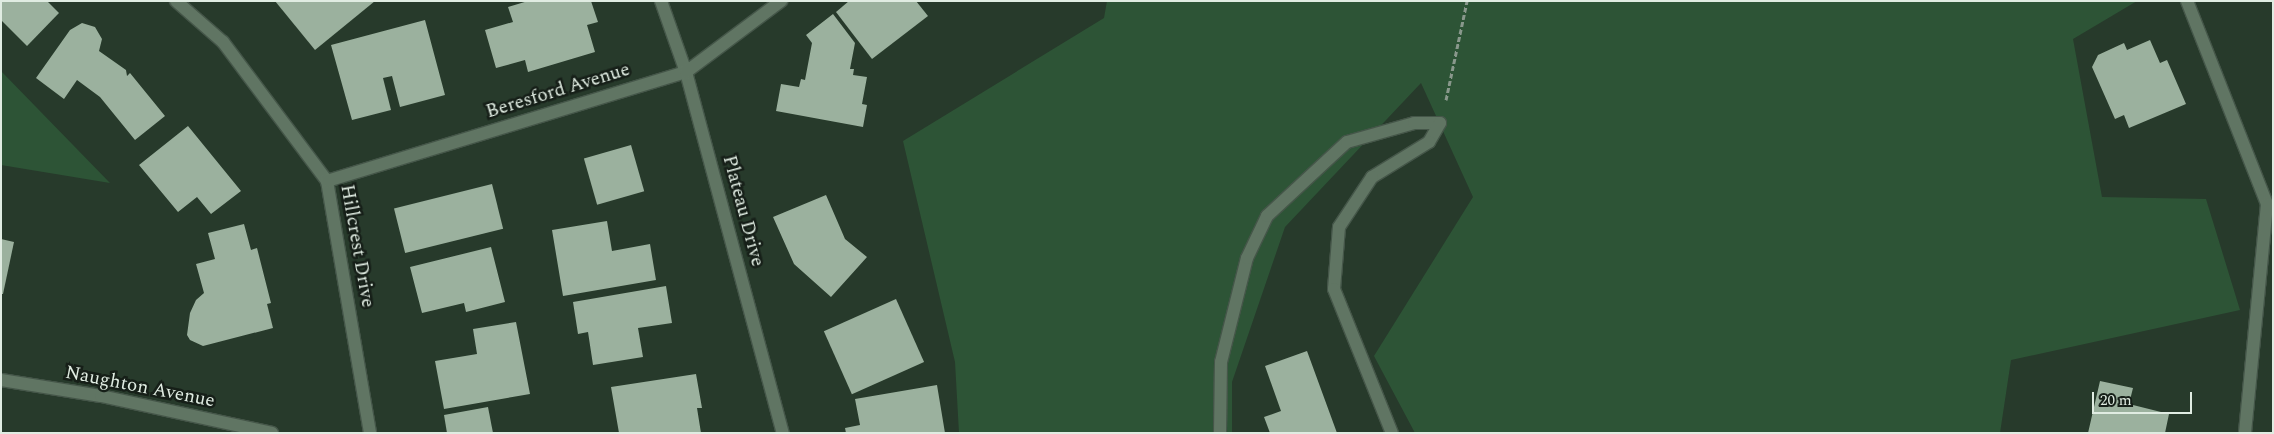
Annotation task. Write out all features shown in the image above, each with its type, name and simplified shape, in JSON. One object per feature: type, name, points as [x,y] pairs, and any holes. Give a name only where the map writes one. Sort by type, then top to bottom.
[{"type":"street","name":"Hillcrest Drive","points":[[176,1],[223,42],[327,181],[370,433]]},
{"type":"street","name":"Plateau Drive","points":[[661,1],[686,72],[782,433]]},
{"type":"street","name":"Beresford Avenue","points":[[327,181],[686,72],[781,1]]},
{"type":"street","points":[[2187,1],[2267,204],[2245,433]]},
{"type":"street","points":[[1220,433],[1221,362],[1248,258],[1267,216],[1347,142],[1414,123],[1440,123],[1430,142],[1372,177],[1339,226],[1334,289],[1392,433]]},
{"type":"street","name":"Naughton Avenue","points":[[1,380],[100,396],[272,433]]},
{"type":"path","points":[[1440,123],[1467,1]]},
{"type":"green space","points":[[1107,1],[2137,1],[2073,39],[2102,197],[2206,199],[2240,310],[2011,360],[2000,433],[1415,433],[1374,356],[1473,197],[1421,83],[1285,227],[1232,382],[1232,433],[959,433],[955,362],[903,141],[1104,18]]},
{"type":"green space","points":[[1,71],[110,183],[1,165]]},
{"type":"building","points":[[1,1],[47,1],[59,13],[27,46],[1,20]]},
{"type":"building","points":[[275,1],[375,1],[315,50]]},
{"type":"building","points":[[528,1],[591,1],[598,22],[587,25],[595,52],[528,72],[525,60],[496,68],[485,30],[513,22],[508,7]]},
{"type":"building","points":[[849,1],[916,1],[928,16],[872,59],[836,12]]},
{"type":"building","points":[[833,14],[855,43],[850,69],[854,69],[853,75],[867,77],[862,104],[867,105],[863,127],[776,111],[781,84],[799,87],[801,79],[805,80],[812,43],[806,35]]},
{"type":"building","points":[[425,20],[445,95],[400,107],[392,76],[383,78],[391,110],[352,120],[331,45]]},
{"type":"building","points":[[82,23],[95,27],[102,39],[99,51],[126,70],[127,76],[130,73],[165,116],[135,140],[100,97],[77,80],[64,99],[36,78],[70,30]]},
{"type":"building","points":[[2150,40],[2160,63],[2167,60],[2186,104],[2129,128],[2124,115],[2115,119],[2092,67],[2098,55],[2124,43],[2127,50]]},
{"type":"building","points":[[188,126],[241,191],[211,214],[197,197],[178,212],[139,165]]},
{"type":"building","points":[[631,145],[644,191],[597,205],[584,159]]},
{"type":"building","points":[[492,184],[503,229],[405,253],[394,208]]},
{"type":"building","points":[[826,195],[845,239],[867,257],[831,297],[794,264],[773,217]]},
{"type":"building","points":[[607,221],[612,251],[650,244],[656,280],[563,296],[552,230]]},
{"type":"building","points":[[244,224],[251,250],[257,248],[271,303],[267,304],[273,328],[203,346],[190,340],[187,335],[190,313],[196,300],[204,293],[196,264],[215,259],[208,233]]},
{"type":"building","points":[[1,239],[14,242],[3,294],[1,294]]},
{"type":"building","points":[[491,247],[505,302],[466,312],[464,303],[422,313],[410,267]]},
{"type":"building","points":[[666,286],[672,323],[638,328],[643,357],[593,365],[588,332],[578,334],[573,302]]},
{"type":"building","points":[[896,299],[924,362],[852,394],[824,331]]},
{"type":"building","points":[[516,322],[530,394],[444,409],[435,361],[477,354],[473,329]]},
{"type":"building","points":[[1307,351],[1337,433],[1270,433],[1264,417],[1281,411],[1265,366]]},
{"type":"building","points":[[696,374],[702,408],[697,408],[701,433],[619,433],[611,387]]},
{"type":"building","points":[[2100,381],[2133,388],[2129,404],[2169,414],[2165,433],[2088,433]]},
{"type":"building","points":[[937,385],[945,433],[846,433],[845,428],[860,425],[855,399]]},
{"type":"building","points":[[488,407],[493,433],[447,433],[444,415]]}]
